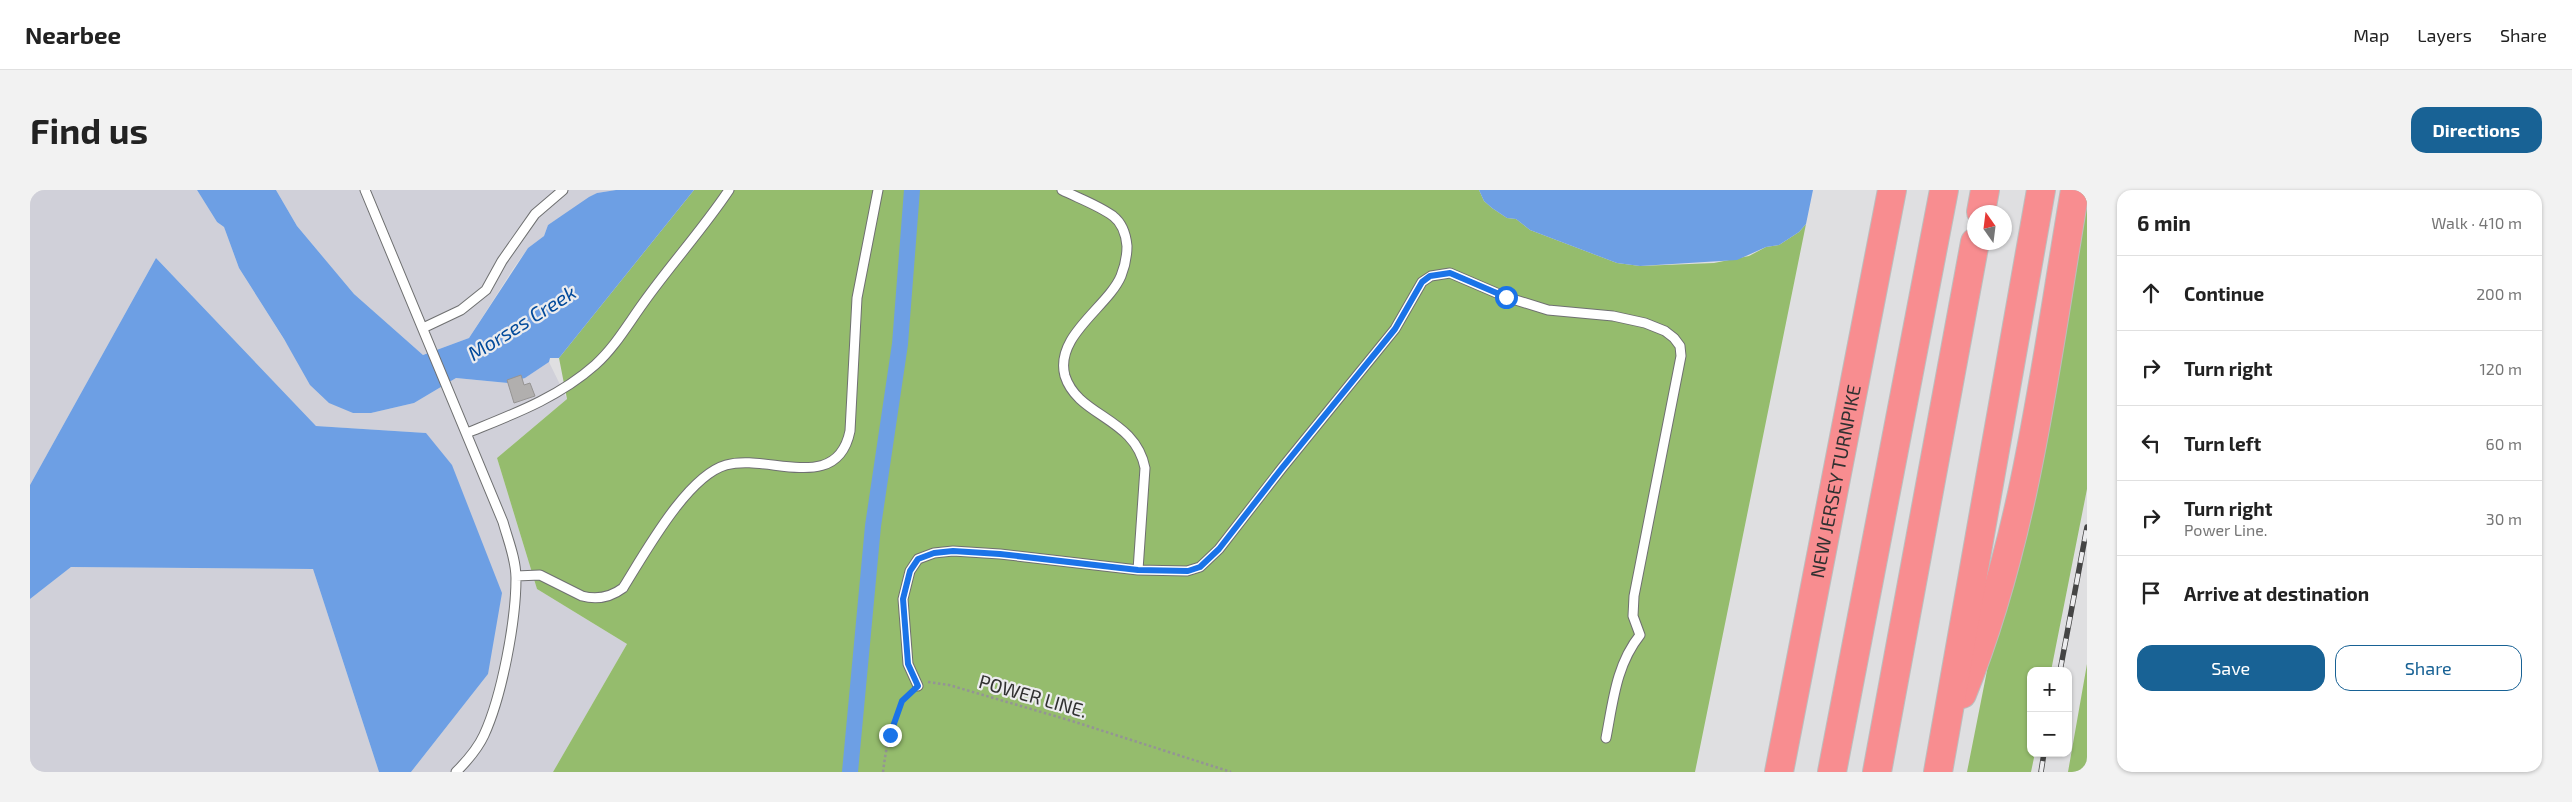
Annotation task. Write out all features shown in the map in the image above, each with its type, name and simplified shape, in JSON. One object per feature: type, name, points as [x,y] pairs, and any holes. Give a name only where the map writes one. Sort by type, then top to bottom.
[{"type":"highway","name":"NEW JERSEY TURNPIKE","points":[[1779,772],[1892,190]]},
{"type":"highway","points":[[1832,772],[1944,190]]},
{"type":"highway","points":[[1982,205],[1985,190]]},
{"type":"highway","points":[[1938,772],[2041,190]]},
{"type":"highway","points":[[1945,737],[1980,650],[2016,518],[2029,455],[2075,190]]},
{"type":"highway","points":[[1877,772],[1974,250]]},
{"type":"lane","points":[[365,190],[467,433],[503,522],[512,550],[516,576],[505,660],[495,706],[483,737],[456,772]]},
{"type":"lane","points":[[423,328],[461,310],[486,290],[502,260],[536,214],[563,190]]},
{"type":"lane","points":[[467,433],[551,396],[593,366],[612,348],[644,302],[729,190]]},
{"type":"lane","points":[[516,576],[540,575],[582,596],[609,596],[623,588],[690,488],[715,469],[742,463],[802,468],[821,467],[839,456],[845,449],[850,431],[857,298],[878,190]]},
{"type":"lane","points":[[1062,190],[1114,217],[1123,228],[1126,241],[1127,257],[1121,277],[1075,334],[1066,351],[1064,361],[1065,376],[1074,392],[1088,405],[1127,432],[1142,451],[1145,468],[1138,570]]},
{"type":"lane","points":[[918,686],[908,664],[903,599],[910,571],[918,559],[934,553],[953,551],[1000,554],[1138,570],[1188,571],[1200,567],[1209,560],[1395,329],[1422,282],[1430,276],[1450,273],[1506,297],[1548,310],[1613,316],[1652,326],[1665,331],[1680,346],[1681,356],[1634,596],[1633,616],[1640,635],[1626,653],[1617,678],[1606,738]]},
{"type":"path","name":"POWER LINE.","points":[[918,686],[930,681],[949,686],[1072,721],[1231,772]]},
{"type":"path","points":[[883,772],[890,735],[902,701],[918,686]]},
{"type":"shaded area","points":[[30,190],[197,190],[217,222],[224,227],[239,268],[297,360],[353,413],[371,413],[414,403],[456,378],[508,383],[525,378],[549,362],[567,399],[497,458],[537,589],[627,644],[553,772],[411,772],[488,674],[426,433],[316,426],[156,258],[30,485]]},
{"type":"shaded area","points":[[276,190],[616,190],[597,193],[548,225],[544,236],[528,248],[513,269],[469,338],[423,355],[354,294],[297,226]]},
{"type":"shaded area","points":[[71,567],[313,569],[379,772],[30,772],[30,599]]},
{"type":"green space","points":[[694,190],[1479,190],[1484,201],[1492,208],[1507,218],[1516,219],[1530,230],[1617,263],[1640,266],[1714,263],[1749,256],[1766,247],[1779,245],[1799,232],[1806,224],[1695,772],[553,772],[627,644],[537,589],[497,458],[567,399],[559,358]]},
{"type":"green space","points":[[2082,190],[2087,190],[2087,489],[2052,667],[2027,667],[2027,757],[2034,757],[2031,772],[1967,772]]},
{"type":"green space","points":[[2087,664],[2087,772],[2068,772]]},
{"type":"water","name":"Morses Creek","points":[[197,190],[276,190],[297,226],[354,294],[423,355],[469,338],[528,248],[544,236],[548,225],[589,197],[597,193],[616,190],[694,190],[559,358],[550,358],[549,362],[525,378],[508,383],[456,378],[414,403],[371,413],[353,413],[329,403],[310,385],[284,339],[239,268],[224,227],[217,222]]},
{"type":"water","points":[[1479,190],[1813,190],[1806,224],[1799,232],[1779,245],[1766,247],[1737,260],[1640,266],[1617,263],[1530,230],[1516,219],[1507,218],[1492,208],[1484,201]]},
{"type":"water","points":[[156,258],[316,426],[426,433],[452,465],[502,593],[488,674],[411,772],[379,772],[313,569],[71,567],[30,599],[30,485]]},
{"type":"building","points":[[521,375],[524,385],[530,383],[535,396],[514,403],[507,380]]},
{"type":"waterway","points":[[850,772],[873,526],[900,344],[912,190]]},
{"type":"railway","points":[[2061,667],[2087,527]]},
{"type":"railway","points":[[2041,772],[2043,757]]},
{"type":"route","points":[[890,735],[902,701],[918,686],[908,664],[903,599],[910,571],[918,559],[934,553],[953,551],[1000,554],[1138,570],[1188,571],[1200,567],[1219,549],[1395,329],[1422,282],[1430,276],[1450,273],[1506,297]]}]
